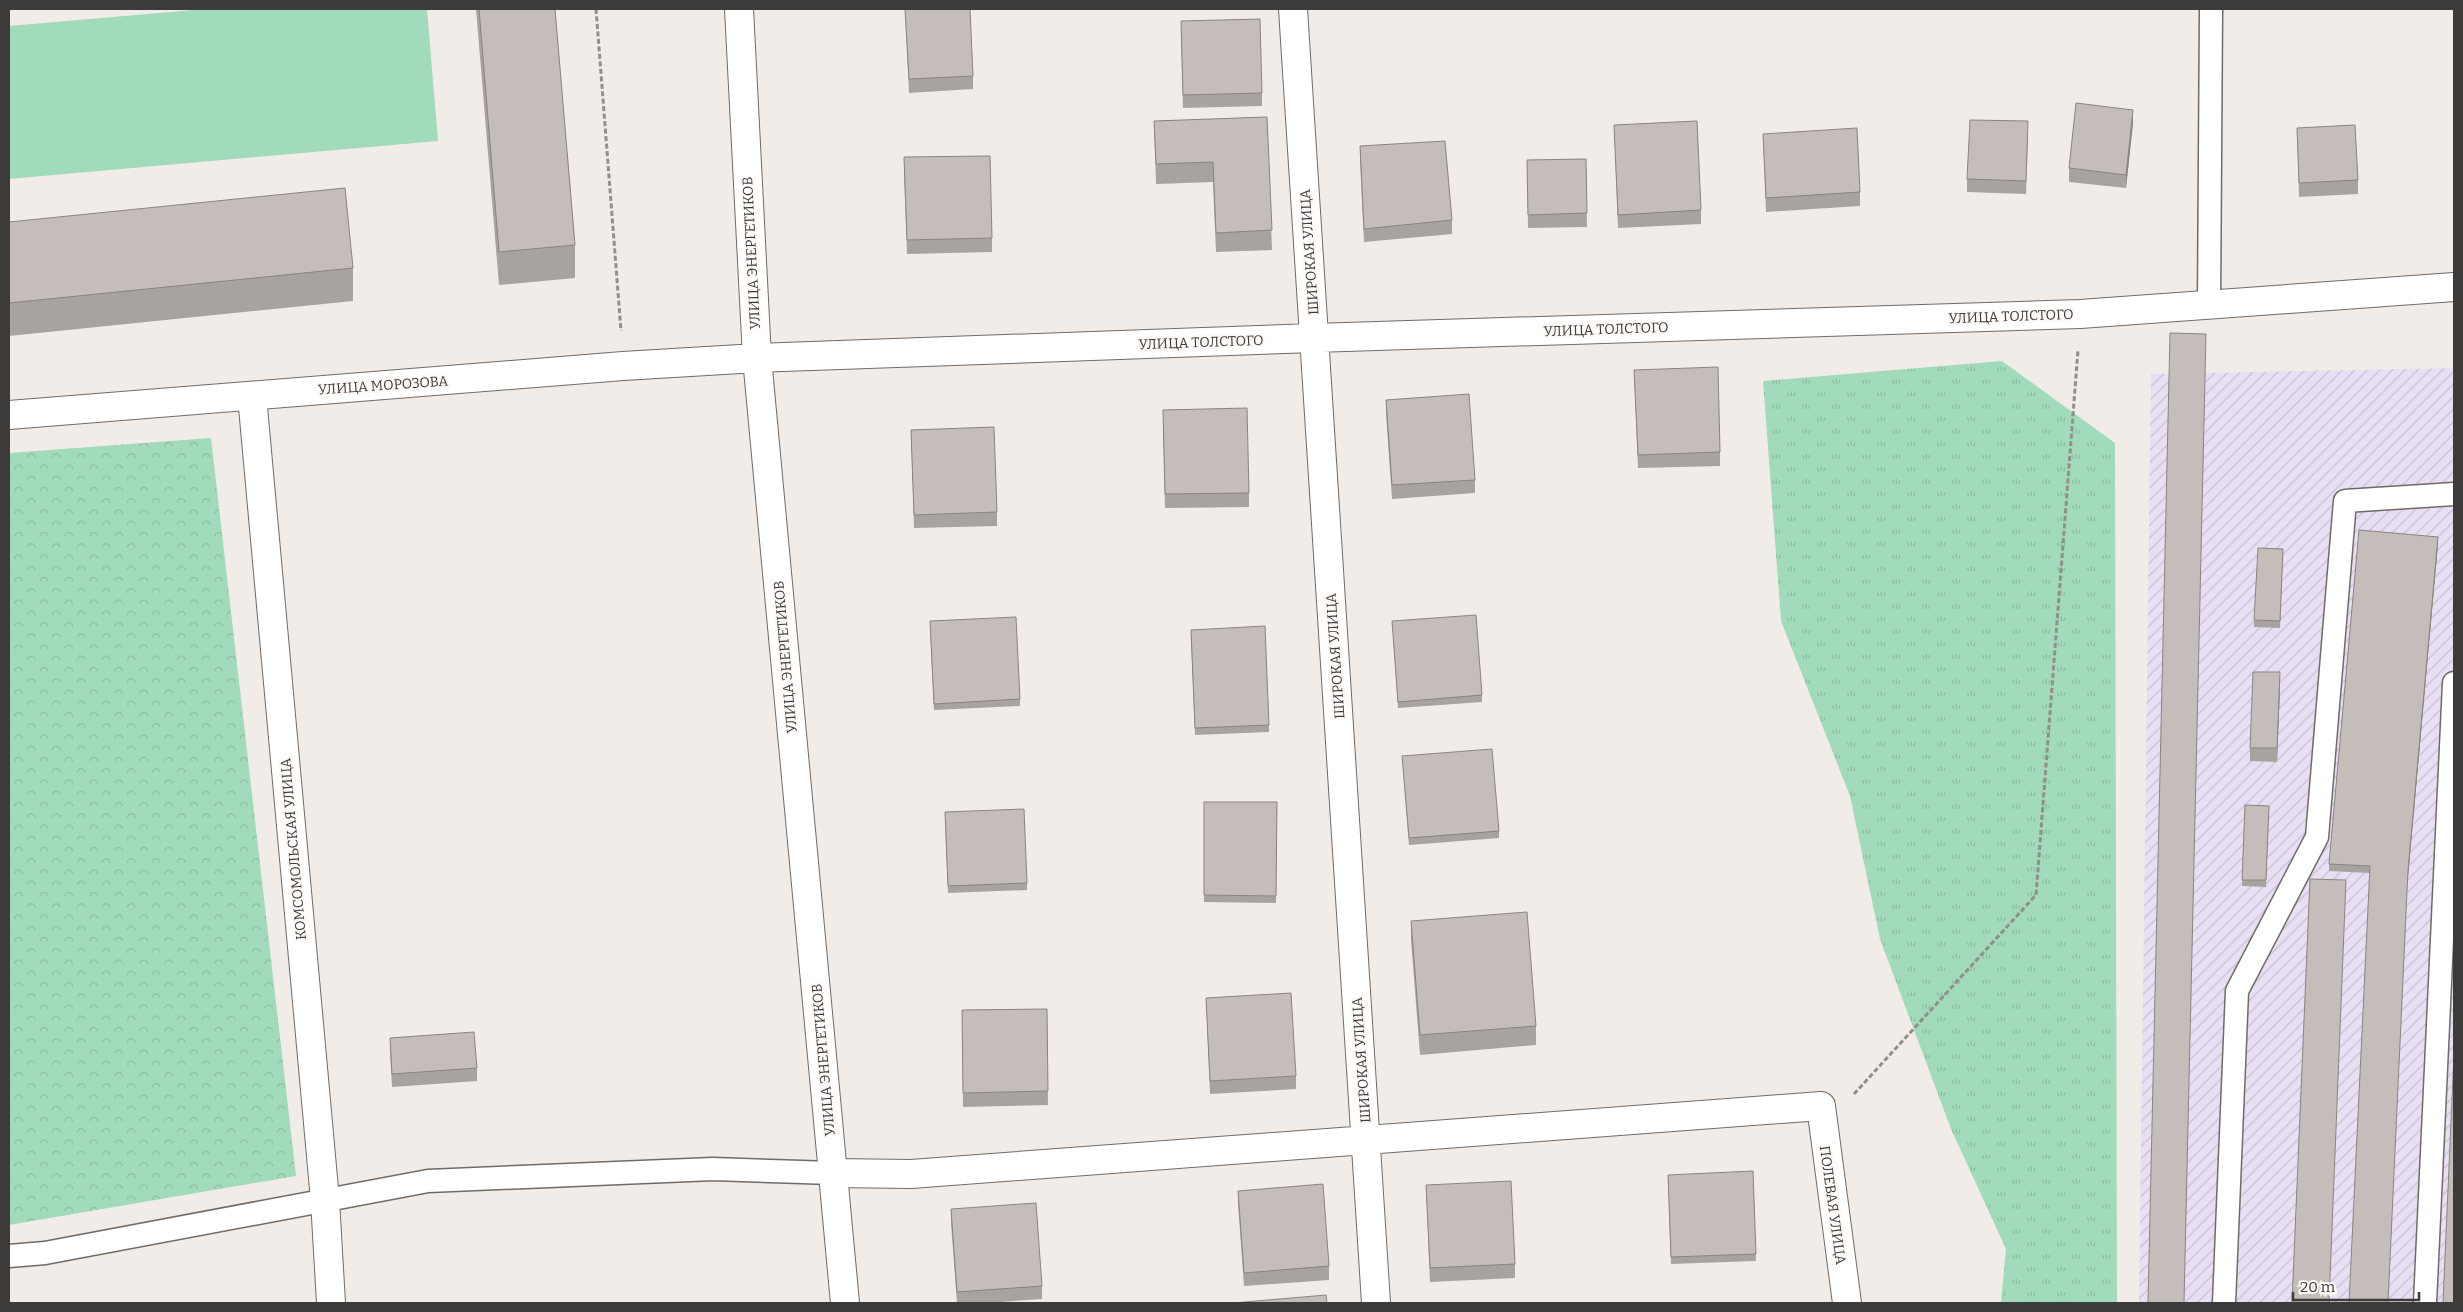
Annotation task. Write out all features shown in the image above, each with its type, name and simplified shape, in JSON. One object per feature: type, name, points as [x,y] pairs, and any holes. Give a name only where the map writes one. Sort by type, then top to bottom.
[{"type":"street","name":"УЛИЦА ЭНЕРГЕТИКОВ","points":[[739,9],[757,358],[845,1303]]},
{"type":"street","name":"ШИРОКАЯ УЛИЦА","points":[[1293,9],[1376,1303]]},
{"type":"street","name":"УЛИЦА ТОЛСТОГО","points":[[757,358],[2080,314],[2454,287]]},
{"type":"street","name":"УЛИЦА МОРОЗОВА","points":[[9,415],[623,366],[757,358]]},
{"type":"street","name":"КОМСОМОЛЬСКАЯ УЛИЦА","points":[[252,396],[325,1200],[331,1303]]},
{"type":"street","points":[[833,1174],[911,1174],[1366,1140],[1822,1117]]},
{"type":"street","name":"ПОЛЕВАЯ УЛИЦА","points":[[1822,1117],[1847,1303]]},
{"type":"lane","points":[[2209,305],[2211,9]]},
{"type":"lane","points":[[2224,1303],[2237,991],[2317,838],[2344,500],[2454,494]]},
{"type":"lane","points":[[2425,1303],[2454,683]]},
{"type":"lane","points":[[9,1256],[45,1253],[428,1181],[713,1169],[833,1174]]},
{"type":"path","points":[[596,9],[623,366]]},
{"type":"path","points":[[1822,1117],[2036,895],[2075,400],[2080,314]]},
{"type":"shaded area","points":[[2454,368],[2454,1303],[2139,1303],[2151,374]]},
{"type":"green space","points":[[205,9],[427,9],[438,141],[9,179],[9,26]]},
{"type":"green space","points":[[2002,361],[2115,443],[2117,1303],[2001,1303],[2006,1249],[1951,1129],[1880,939],[1850,796],[1781,621],[1763,381]]},
{"type":"green space","points":[[211,438],[296,1176],[9,1225],[9,453]]},
{"type":"building","points":[[479,9],[555,9],[575,245],[499,252]]},
{"type":"building","points":[[905,9],[970,9],[973,76],[909,79]]},
{"type":"building","points":[[1260,19],[1262,93],[1183,95],[1181,21]]},
{"type":"building","points":[[2076,103],[2133,110],[2126,175],[2069,168]]},
{"type":"building","points":[[1267,117],[1272,230],[1216,233],[1213,162],[1156,164],[1154,121]]},
{"type":"building","points":[[1970,120],[2028,121],[2026,181],[1967,179]]},
{"type":"building","points":[[1697,121],[1701,210],[1618,215],[1614,125]]},
{"type":"building","points":[[2355,125],[2358,180],[2299,183],[2297,128]]},
{"type":"building","points":[[1857,128],[1860,192],[1766,198],[1763,134]]},
{"type":"building","points":[[1445,141],[1452,220],[1364,229],[1360,146]]},
{"type":"building","points":[[990,156],[992,238],[907,240],[904,157]]},
{"type":"building","points":[[1586,159],[1587,213],[1528,215],[1527,160]]},
{"type":"building","points":[[345,188],[353,268],[9,303],[9,222]]},
{"type":"building","points":[[2170,333],[2206,334],[2184,1303],[2148,1303]]},
{"type":"building","points":[[1718,367],[1720,452],[1638,455],[1634,370]]},
{"type":"building","points":[[1469,394],[1475,480],[1392,485],[1386,400]]},
{"type":"building","points":[[1247,408],[1249,493],[1165,494],[1163,410]]},
{"type":"building","points":[[994,427],[997,512],[914,515],[911,430]]},
{"type":"building","points":[[2359,530],[2438,537],[2408,870],[2388,1303],[2349,1303],[2370,866],[2329,864]]},
{"type":"building","points":[[2258,548],[2283,549],[2280,621],[2254,620]]},
{"type":"building","points":[[1476,615],[1482,695],[1398,702],[1392,621]]},
{"type":"building","points":[[1016,617],[1020,699],[934,704],[930,621]]},
{"type":"building","points":[[1265,626],[1269,725],[1195,728],[1191,630]]},
{"type":"building","points":[[2253,672],[2280,672],[2277,748],[2250,748]]},
{"type":"building","points":[[1492,749],[1499,831],[1409,838],[1402,756]]},
{"type":"building","points":[[1204,802],[1277,802],[1276,896],[1204,895]]},
{"type":"building","points":[[2245,805],[2269,806],[2266,880],[2242,880]]},
{"type":"building","points":[[1024,809],[1027,883],[948,886],[945,812]]},
{"type":"building","points":[[2310,879],[2346,880],[2329,1303],[2292,1303]]},
{"type":"building","points":[[1527,912],[1536,1026],[1420,1035],[1411,921]]},
{"type":"building","points":[[1291,993],[1296,1076],[1210,1081],[1206,998]]},
{"type":"building","points":[[1047,1009],[1048,1091],[963,1093],[962,1010]]},
{"type":"building","points":[[474,1032],[477,1068],[392,1074],[390,1038]]},
{"type":"building","points":[[2454,1054],[2454,1303],[2443,1303]]},
{"type":"building","points":[[1753,1171],[1756,1254],[1671,1257],[1668,1175]]},
{"type":"building","points":[[1511,1181],[1515,1264],[1430,1268],[1426,1185]]},
{"type":"building","points":[[1323,1184],[1329,1266],[1244,1273],[1238,1191]]},
{"type":"building","points":[[1036,1203],[1042,1286],[957,1292],[951,1209]]},
{"type":"building","points":[[1326,1295],[1327,1303],[1233,1303]]}]
